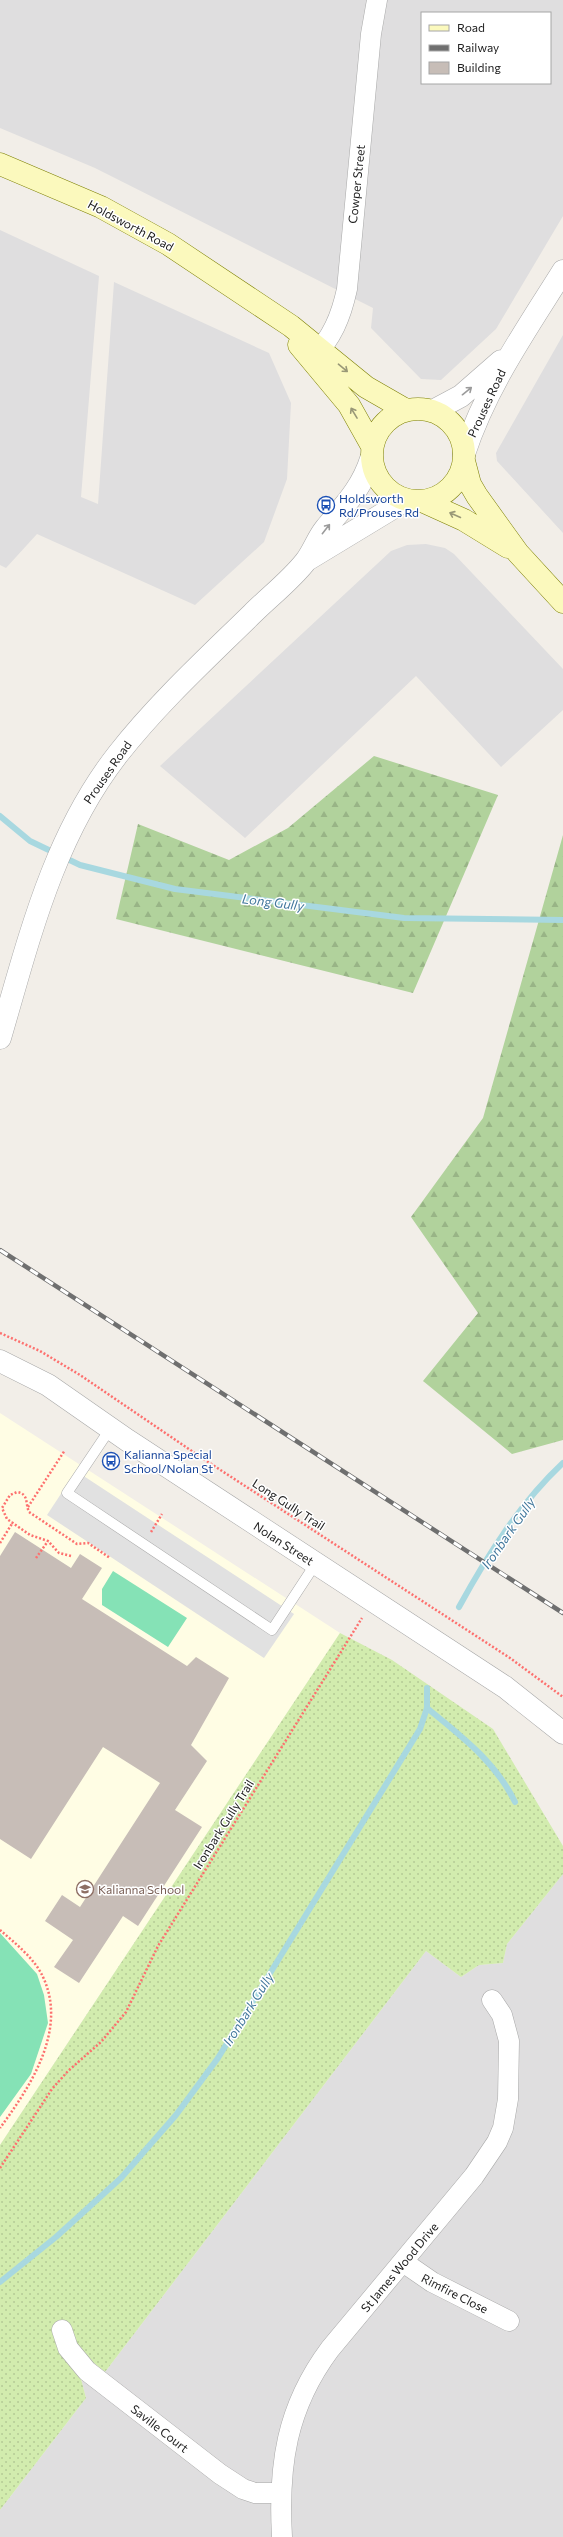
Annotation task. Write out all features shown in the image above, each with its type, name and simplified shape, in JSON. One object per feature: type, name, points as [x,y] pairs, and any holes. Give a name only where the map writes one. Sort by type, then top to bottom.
[{"type":"main road","name":"Holdsworth Road","points":[[0,164],[65,191],[121,218],[168,244],[253,301],[317,354],[366,387],[406,410]]},
{"type":"main road","name":"Holdsworth Road","points":[[317,354],[349,405],[372,452]]},
{"type":"main road","points":[[518,553],[464,520],[393,494],[382,485],[374,473],[372,452],[376,434],[384,423],[394,415],[406,410],[420,408],[433,411],[446,418],[456,428],[462,440],[470,484],[477,496],[518,553],[563,602]]},
{"type":"main road","points":[[414,501],[437,498],[450,488],[460,476],[464,457]]},
{"type":"street","name":"Cowper Street","points":[[317,354],[338,322],[347,289],[371,34],[377,0]]},
{"type":"street","name":"Prouses Road","points":[[464,457],[479,417],[510,353],[563,271]]},
{"type":"street","name":"Prouses Road","points":[[433,411],[461,396],[510,353]]},
{"type":"street","name":"Prouses Road","points":[[0,1038],[29,939],[63,842],[100,778],[135,733],[188,676],[305,562],[324,531],[357,490],[366,475],[372,452]]},
{"type":"street","name":"Prouses Road","points":[[305,562],[414,501]]},
{"type":"street","name":"Nolan Street","points":[[0,1361],[48,1386],[110,1429],[505,1686],[563,1734]]},
{"type":"street","name":"St James Wood Drive","points":[[282,2537],[280,2494],[288,2431],[308,2381],[330,2349],[484,2164],[503,2128],[508,2099],[509,2041],[502,2015],[492,2000]]},
{"type":"street","name":"Rimfire Close","points":[[403,2262],[432,2282],[509,2321]]},
{"type":"street","name":"Saville Court","points":[[62,2330],[68,2348],[87,2371],[220,2474],[243,2489],[255,2493],[280,2494]]},
{"type":"lane","points":[[110,1429],[67,1493],[272,1630],[316,1563]]},
{"type":"path","name":"Long Gully Trail","points":[[0,1333],[40,1352],[80,1375],[202,1458],[510,1658],[563,1697]]},
{"type":"path","points":[[27,1508],[65,1450]]},
{"type":"path","points":[[71,1556],[59,1553],[48,1541],[30,1535],[12,1522],[2,1512],[10,1495],[17,1492],[23,1494],[26,1497],[29,1512],[77,1544],[88,1543],[110,1558]]},
{"type":"path","points":[[143,1544],[162,1514]]},
{"type":"path","points":[[0,1542],[12,1522]]},
{"type":"path","points":[[36,1558],[48,1541]]},
{"type":"path","name":"Ironbark Gully Trail","points":[[0,2168],[52,2089],[68,2071],[101,2042],[126,2012],[161,1940],[373,1601]]},
{"type":"path","points":[[0,1930],[28,1958],[43,1977],[50,2001],[51,2027],[40,2062],[25,2093],[0,2128]]},
{"type":"shaded area","points":[[0,0],[563,0],[563,216],[496,329],[441,380],[421,379],[371,328],[373,308],[95,168],[0,128]]},
{"type":"shaded area","points":[[0,230],[99,276],[81,497],[98,504],[114,282],[269,353],[291,403],[287,479],[264,542],[195,605],[37,534],[6,568],[0,565]]},
{"type":"shaded area","points":[[563,335],[563,533],[497,461],[496,453]]},
{"type":"shaded area","points":[[426,544],[445,548],[454,554],[563,669],[563,710],[501,767],[416,676],[245,838],[160,766],[391,551],[407,545]]},
{"type":"shaded area","name":"Kalianna School","points":[[0,1413],[340,1633],[0,2145]]},
{"type":"shaded area","points":[[76,1471],[294,1614],[264,1658],[47,1515]]},
{"type":"shaded area","points":[[563,1874],[563,2537],[0,2537],[0,2510],[86,2398],[81,2379],[94,2363],[105,2372],[426,1951],[461,1977],[479,1965],[503,1963],[507,1944]]},
{"type":"green space","points":[[374,756],[498,795],[413,993],[116,919],[138,824],[229,860],[288,828]]},
{"type":"green space","points":[[563,835],[563,1440],[512,1454],[423,1381],[478,1313],[411,1217],[483,1118]]},
{"type":"green space","points":[[113,1571],[187,1618],[168,1647],[102,1605],[102,1589]]},
{"type":"green space","points":[[340,1633],[392,1660],[493,1729],[563,1846],[563,1874],[507,1944],[503,1963],[479,1965],[461,1977],[426,1951],[105,2372],[94,2363],[81,2379],[86,2398],[0,2510],[0,2145]]},
{"type":"green space","points":[[0,1933],[37,1974],[44,1995],[48,2023],[31,2074],[0,2117]]},
{"type":"building","points":[[15,1532],[71,1568],[80,1554],[102,1568],[82,1599],[187,1666],[196,1657],[229,1678],[191,1745],[207,1761],[175,1810],[202,1827],[138,1926],[123,1916],[79,1983],[54,1967],[73,1940],[45,1921],[62,1895],[80,1907],[160,1783],[103,1747],[31,1859],[0,1839],[0,1556]]},
{"type":"waterway","name":"Long Gully","points":[[0,816],[30,841],[80,865],[175,889],[404,918],[563,920]]},
{"type":"waterway","name":"Ironbark Gully","points":[[459,1607],[505,1531],[533,1495],[563,1463]]},
{"type":"waterway","name":"Ironbark Gully","points":[[0,2282],[56,2237],[121,2178],[176,2115],[218,2058],[420,1729],[427,1708],[427,1688]]},
{"type":"waterway","points":[[427,1708],[476,1750],[498,1774],[515,1802]]},
{"type":"railway","points":[[0,1250],[563,1613]]},
{"type":"place","name":"Holdsworth Rd/Prouses Rd","points":[[326,505]]},
{"type":"place","name":"Kalianna Special School/Nolan St","points":[[111,1461]]},
{"type":"place","name":"Kalianna School","points":[[85,1889]]}]
